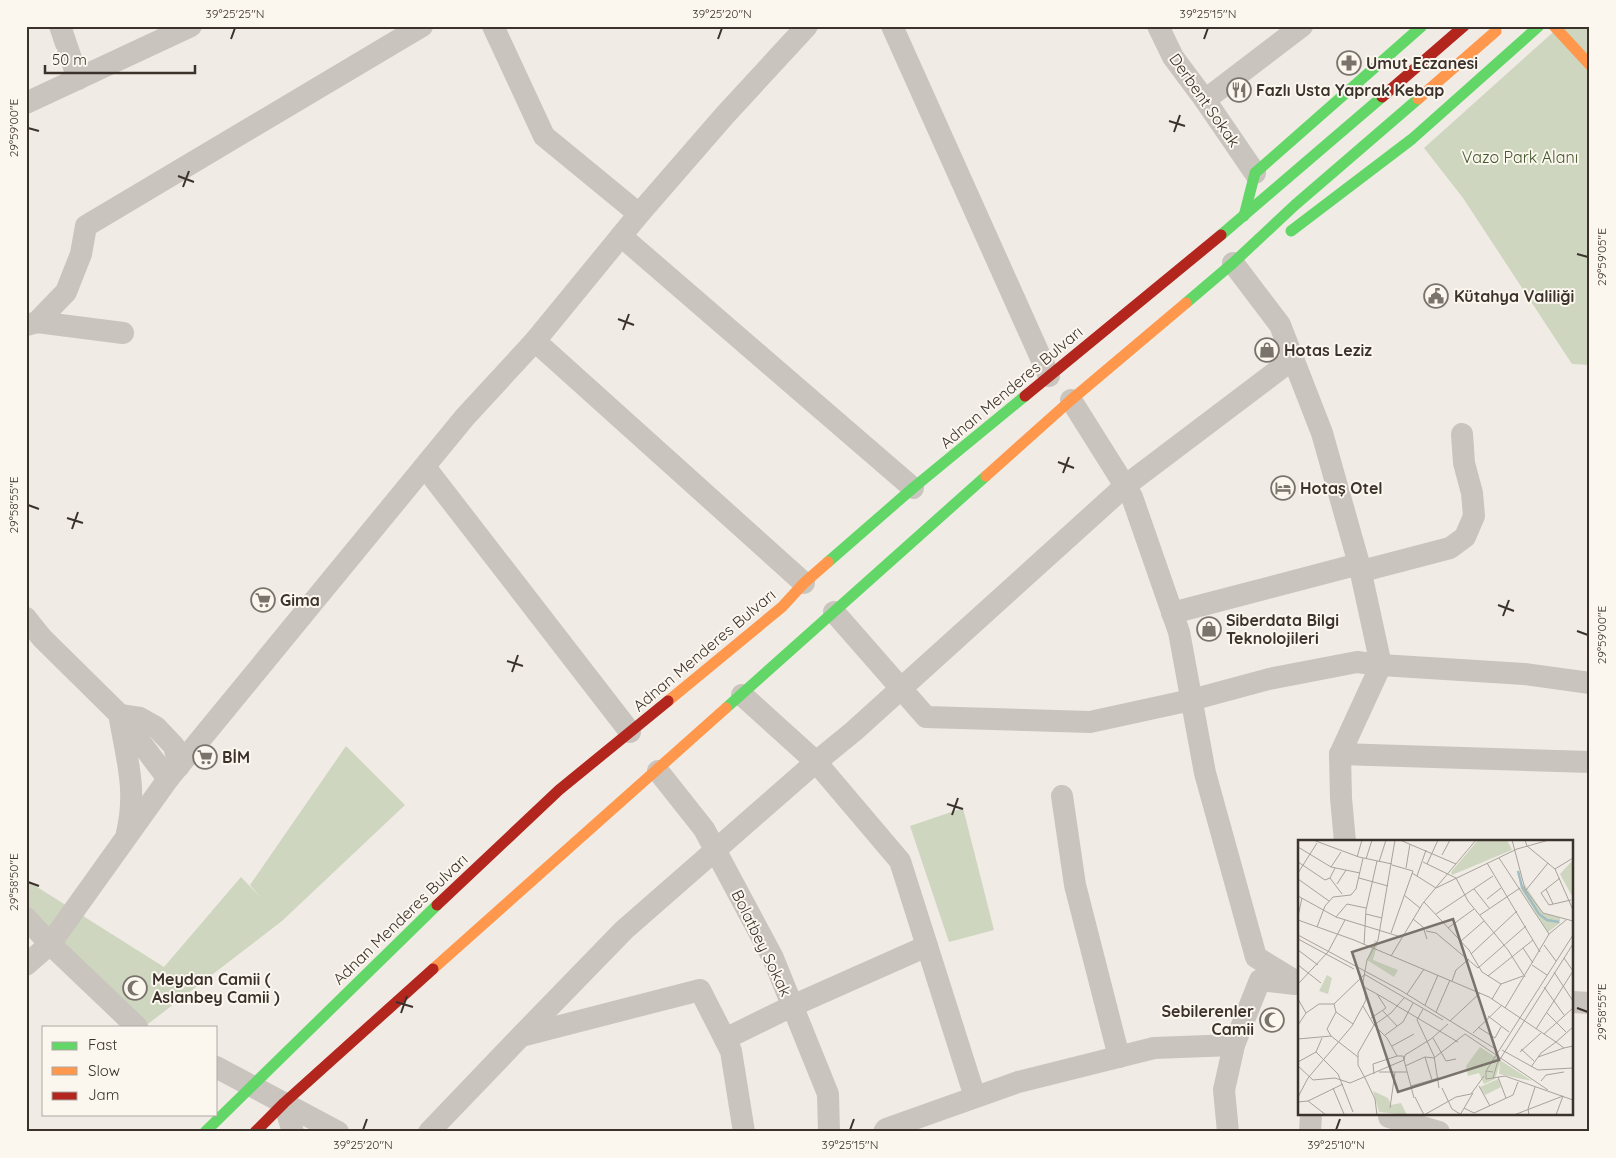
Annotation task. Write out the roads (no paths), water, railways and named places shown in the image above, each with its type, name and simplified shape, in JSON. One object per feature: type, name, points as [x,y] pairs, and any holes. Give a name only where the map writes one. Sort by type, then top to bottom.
[{"type":"main road","points":[[1244,216],[1255,173],[1422,26]]},
{"type":"main road","name":"Adnan Menderes Bulvarı","points":[[205,1132],[385,955],[559,790],[782,607],[804,583],[913,488],[1244,216],[1464,26]]},
{"type":"main road","points":[[1233,262],[1274,242],[1412,138],[1538,26]]},
{"type":"main road","points":[[1554,26],[1590,65]]},
{"type":"main road","points":[[255,1132],[284,1103],[1072,400],[1233,262],[1295,205],[1496,31]]},
{"type":"street","points":[[60,26],[78,79]]},
{"type":"street","points":[[26,103],[192,26]]},
{"type":"street","points":[[32,324],[66,292],[81,254],[86,226],[422,26]]},
{"type":"street","points":[[493,26],[544,136],[639,214]]},
{"type":"street","points":[[26,965],[50,944],[126,836],[174,772],[465,417],[535,341],[639,214],[806,26]]},
{"type":"street","points":[[892,26],[1049,376]]},
{"type":"street","name":"Derbent Sokak","points":[[1158,26],[1174,57],[1206,100],[1255,173]]},
{"type":"street","points":[[1206,100],[1302,26]]},
{"type":"street","points":[[621,236],[913,488]]},
{"type":"street","points":[[1233,262],[1280,325],[1324,439],[1359,564],[1381,666],[1340,754],[1341,798],[1346,840]]},
{"type":"street","points":[[32,324],[78,326],[123,333]]},
{"type":"street","points":[[535,341],[804,583]]},
{"type":"street","points":[[429,1132],[624,930],[854,731],[1125,486],[1293,359]]},
{"type":"street","points":[[1072,400],[1132,497],[1179,632],[1205,773],[1256,957],[1298,984]]},
{"type":"street","points":[[1359,564],[1366,570],[1450,548],[1465,537],[1474,516],[1472,492],[1464,463],[1462,434]]},
{"type":"street","points":[[425,467],[630,732]]},
{"type":"street","points":[[1172,613],[1359,564]]},
{"type":"street","points":[[834,612],[926,717],[1090,722],[1191,700],[1269,679],[1357,662],[1381,666],[1524,674],[1590,683]]},
{"type":"street","points":[[26,618],[42,638],[120,715],[174,772]]},
{"type":"street","points":[[742,695],[816,762],[900,861],[975,1097]]},
{"type":"street","points":[[120,715],[132,788],[130,818],[126,836]]},
{"type":"street","points":[[1340,754],[1590,762]]},
{"type":"street","name":"Bolatbey Sokak","points":[[658,771],[704,829],[773,958],[828,1094],[829,1132]]},
{"type":"street","points":[[1062,796],[1074,885],[1120,1057]]},
{"type":"street","points":[[26,918],[50,944],[136,1026]]},
{"type":"street","points":[[725,1039],[792,1006],[927,946]]},
{"type":"street","points":[[1228,1132],[1224,1090],[1234,1045],[1260,980],[1298,985]]},
{"type":"street","points":[[521,1036],[700,990],[731,1052],[744,1132]]},
{"type":"street","points":[[1574,1002],[1590,1003]]},
{"type":"street","points":[[884,1132],[886,1129],[1018,1082],[1154,1048],[1234,1045]]},
{"type":"street","points":[[218,1069],[252,1085],[338,1132]]},
{"type":"street","points":[[284,1103],[293,1132]]},
{"type":"street","points":[[1310,1116],[1310,1132]]},
{"type":"street","points":[[1388,1121],[1439,1132]]},
{"type":"place","name":"Umut Eczanesi","points":[[1349,63]]},
{"type":"place","name":"Fazlı Usta Yaprak Kebap","points":[[1239,90]]},
{"type":"place","name":"Kütahya Valiliği","points":[[1436,296]]},
{"type":"place","name":"Hotas Leziz","points":[[1267,350]]},
{"type":"place","name":"Hotaş Otel","points":[[1283,488]]},
{"type":"place","name":"Gima","points":[[263,600]]},
{"type":"place","name":"Siberdata Bilgi Teknolojileri","points":[[1209,629]]},
{"type":"place","name":"BİM","points":[[205,757]]},
{"type":"place","name":"Meydan Camii ( Aslanbey Camii )","points":[[135,988]]},
{"type":"place","name":"Sebilerenler Camii","points":[[1272,1020]]},
{"type":"park label","name":"Vazo Park Alanı","points":[[1520,157]]}]
